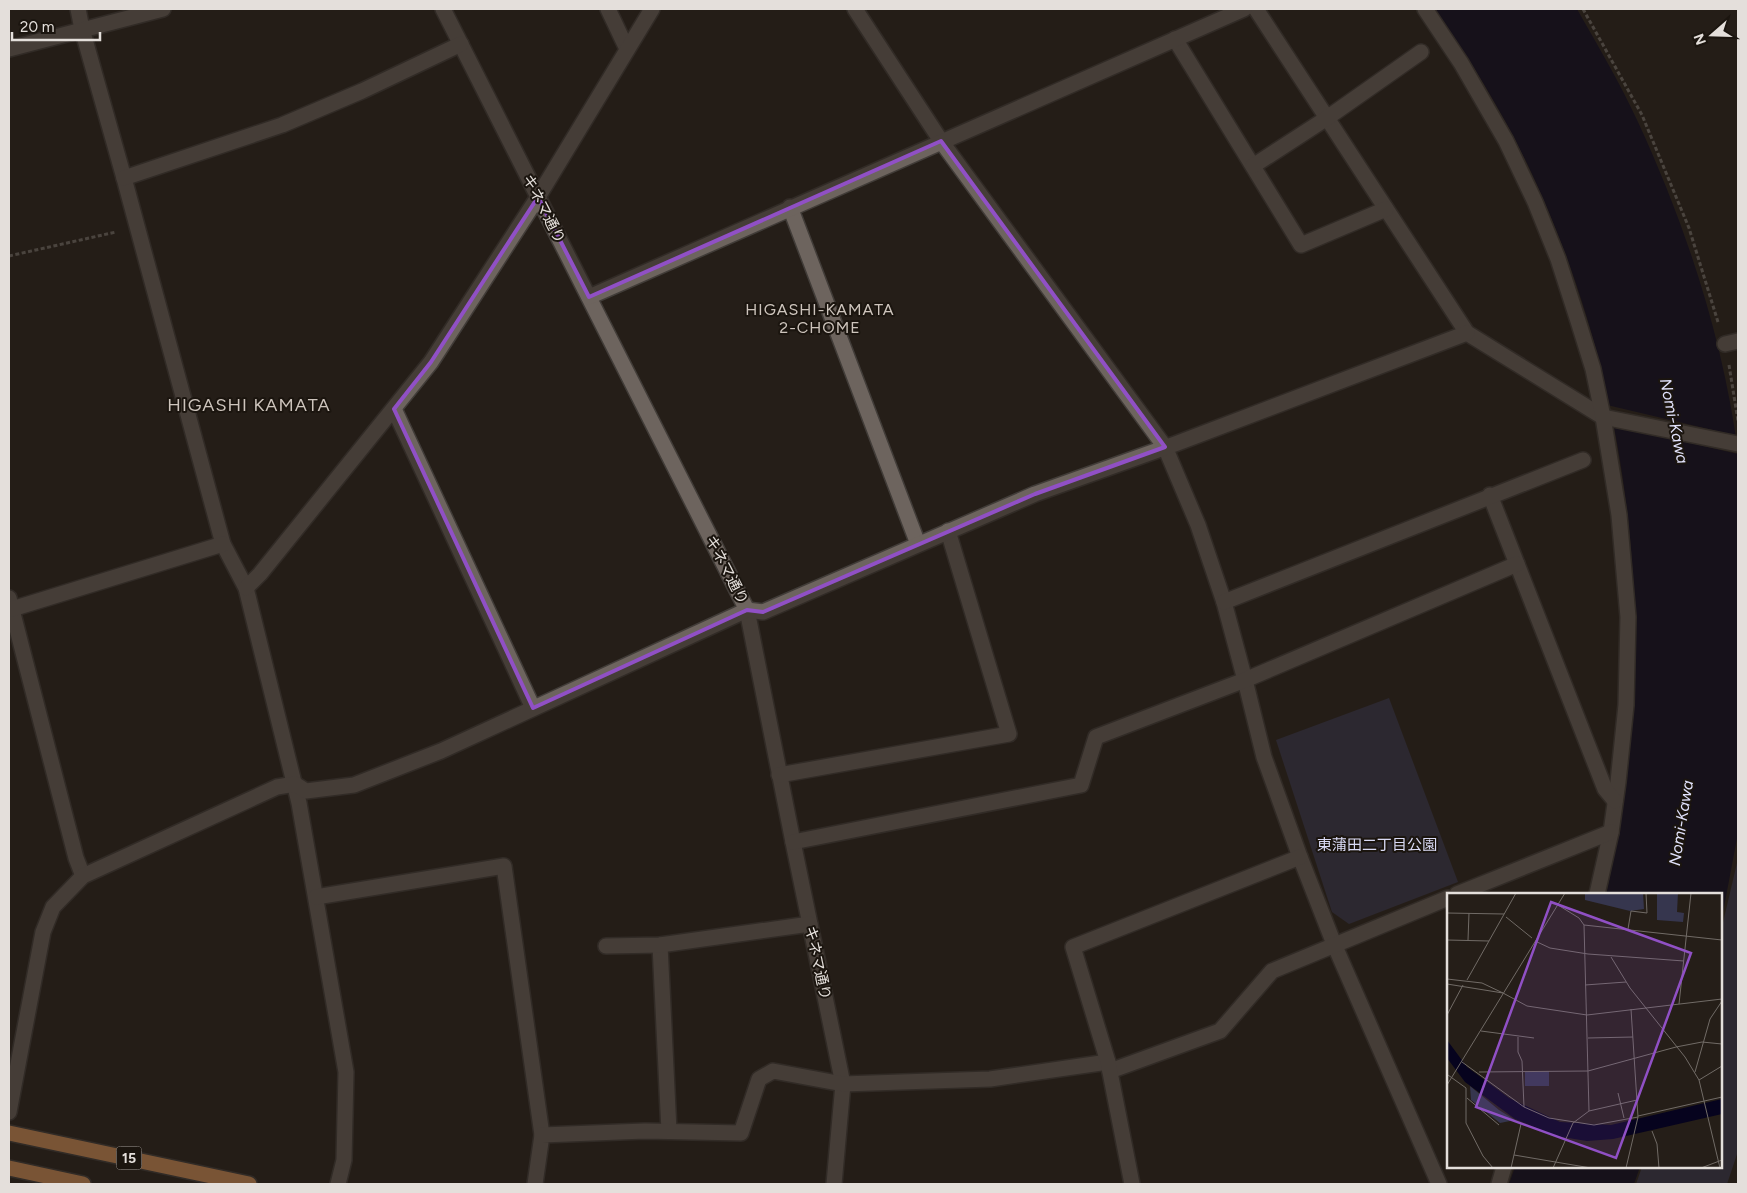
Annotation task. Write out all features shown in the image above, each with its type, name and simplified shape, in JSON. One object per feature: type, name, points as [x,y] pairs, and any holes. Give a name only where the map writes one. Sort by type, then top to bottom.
[{"type":"highway","name":"15","points":[[9,1133],[249,1184]]},
{"type":"highway","points":[[9,1168],[83,1184]]},
{"type":"street","points":[[78,9],[223,544],[246,588],[295,784],[346,1072],[344,1160],[338,1184]]},
{"type":"street","points":[[9,50],[82,29],[163,9]]},
{"type":"street","name":"キネマ通り","points":[[444,9],[747,610],[779,775],[844,1084],[834,1184]]},
{"type":"street","points":[[608,9],[627,49]]},
{"type":"street","points":[[246,588],[260,574],[431,362],[538,197],[652,9]]},
{"type":"street","points":[[855,9],[942,141],[1165,447],[1198,525],[1224,602],[1264,757],[1300,857],[1334,944],[1439,1184]]},
{"type":"street","points":[[589,297],[1244,9]]},
{"type":"street","points":[[1256,9],[1467,333],[1606,417],[1738,444]]},
{"type":"street","points":[[1425,9],[1461,63],[1506,141],[1535,202],[1558,259],[1593,369],[1606,417],[1605,450],[1619,515],[1628,616],[1626,705],[1611,832],[1597,893]]},
{"type":"street","points":[[1175,39],[1301,245],[1386,209]]},
{"type":"street","points":[[124,178],[282,125],[362,91],[461,44]]},
{"type":"street","points":[[1253,166],[1327,118],[1421,52]]},
{"type":"street","points":[[790,207],[918,544]]},
{"type":"street","points":[[9,1112],[43,932],[53,907],[83,876],[277,788],[295,784],[306,791],[354,786],[442,751],[747,610],[763,612],[1035,494],[1467,333]]},
{"type":"street","points":[[394,409],[533,708]]},
{"type":"street","points":[[1224,602],[1490,495],[1583,460]]},
{"type":"street","points":[[1490,495],[1605,789],[1615,801]]},
{"type":"street","points":[[779,775],[1009,734],[948,531]]},
{"type":"street","points":[[83,876],[76,858],[10,604],[223,544]]},
{"type":"street","points":[[793,842],[1081,785],[1096,737],[1245,680],[1518,564]]},
{"type":"street","points":[[1460,893],[1611,832]]},
{"type":"street","points":[[1132,1184],[1109,1066],[1073,947],[1300,857]]},
{"type":"street","points":[[316,897],[504,866],[542,1135],[535,1184]]},
{"type":"street","points":[[542,1135],[645,1131],[741,1133],[759,1079],[773,1071],[844,1084],[990,1079],[1109,1066],[1220,1031],[1272,971],[1447,898]]},
{"type":"street","points":[[606,946],[660,946],[810,924]]},
{"type":"street","points":[[660,946],[669,1131]]},
{"type":"street","points":[[1499,1184],[1504,1168]]},
{"type":"path","points":[[1583,9],[1642,115],[1689,228],[1732,343],[1738,421]]},
{"type":"path","points":[[9,256],[137,228]]},
{"type":"highlighted area","points":[[941,141],[1165,447],[1035,494],[763,612],[747,610],[533,708],[394,409],[431,362],[538,197],[589,297]]},
{"type":"green space","name":"東蒲田二丁目公園","points":[[1389,698],[1458,882],[1349,924],[1332,912],[1276,740]]},
{"type":"green space","points":[[1737,863],[1738,1151],[1727,1184],[1636,1184],[1642,1168],[1722,1168],[1722,927]]},
{"type":"water","name":"Nomi-Kawa","points":[[1435,9],[1577,9],[1638,122],[1672,201],[1700,283],[1723,367],[1738,452],[1738,833],[1722,918],[1722,893],[1606,893],[1623,803],[1633,712],[1635,620],[1629,528],[1616,437],[1595,347],[1567,259],[1532,174],[1511,131],[1462,49]]},
{"type":"water","points":[[1515,1168],[1640,1168],[1634,1184],[1509,1184]]},
{"type":"pier","points":[[1607,405],[1738,436],[1738,454],[1611,425]]},
{"type":"district","name":"HIGASHI-KAMATA 2-CHOME","points":[[820,318]]},
{"type":"district","name":"HIGASHI KAMATA","points":[[249,405]]}]
